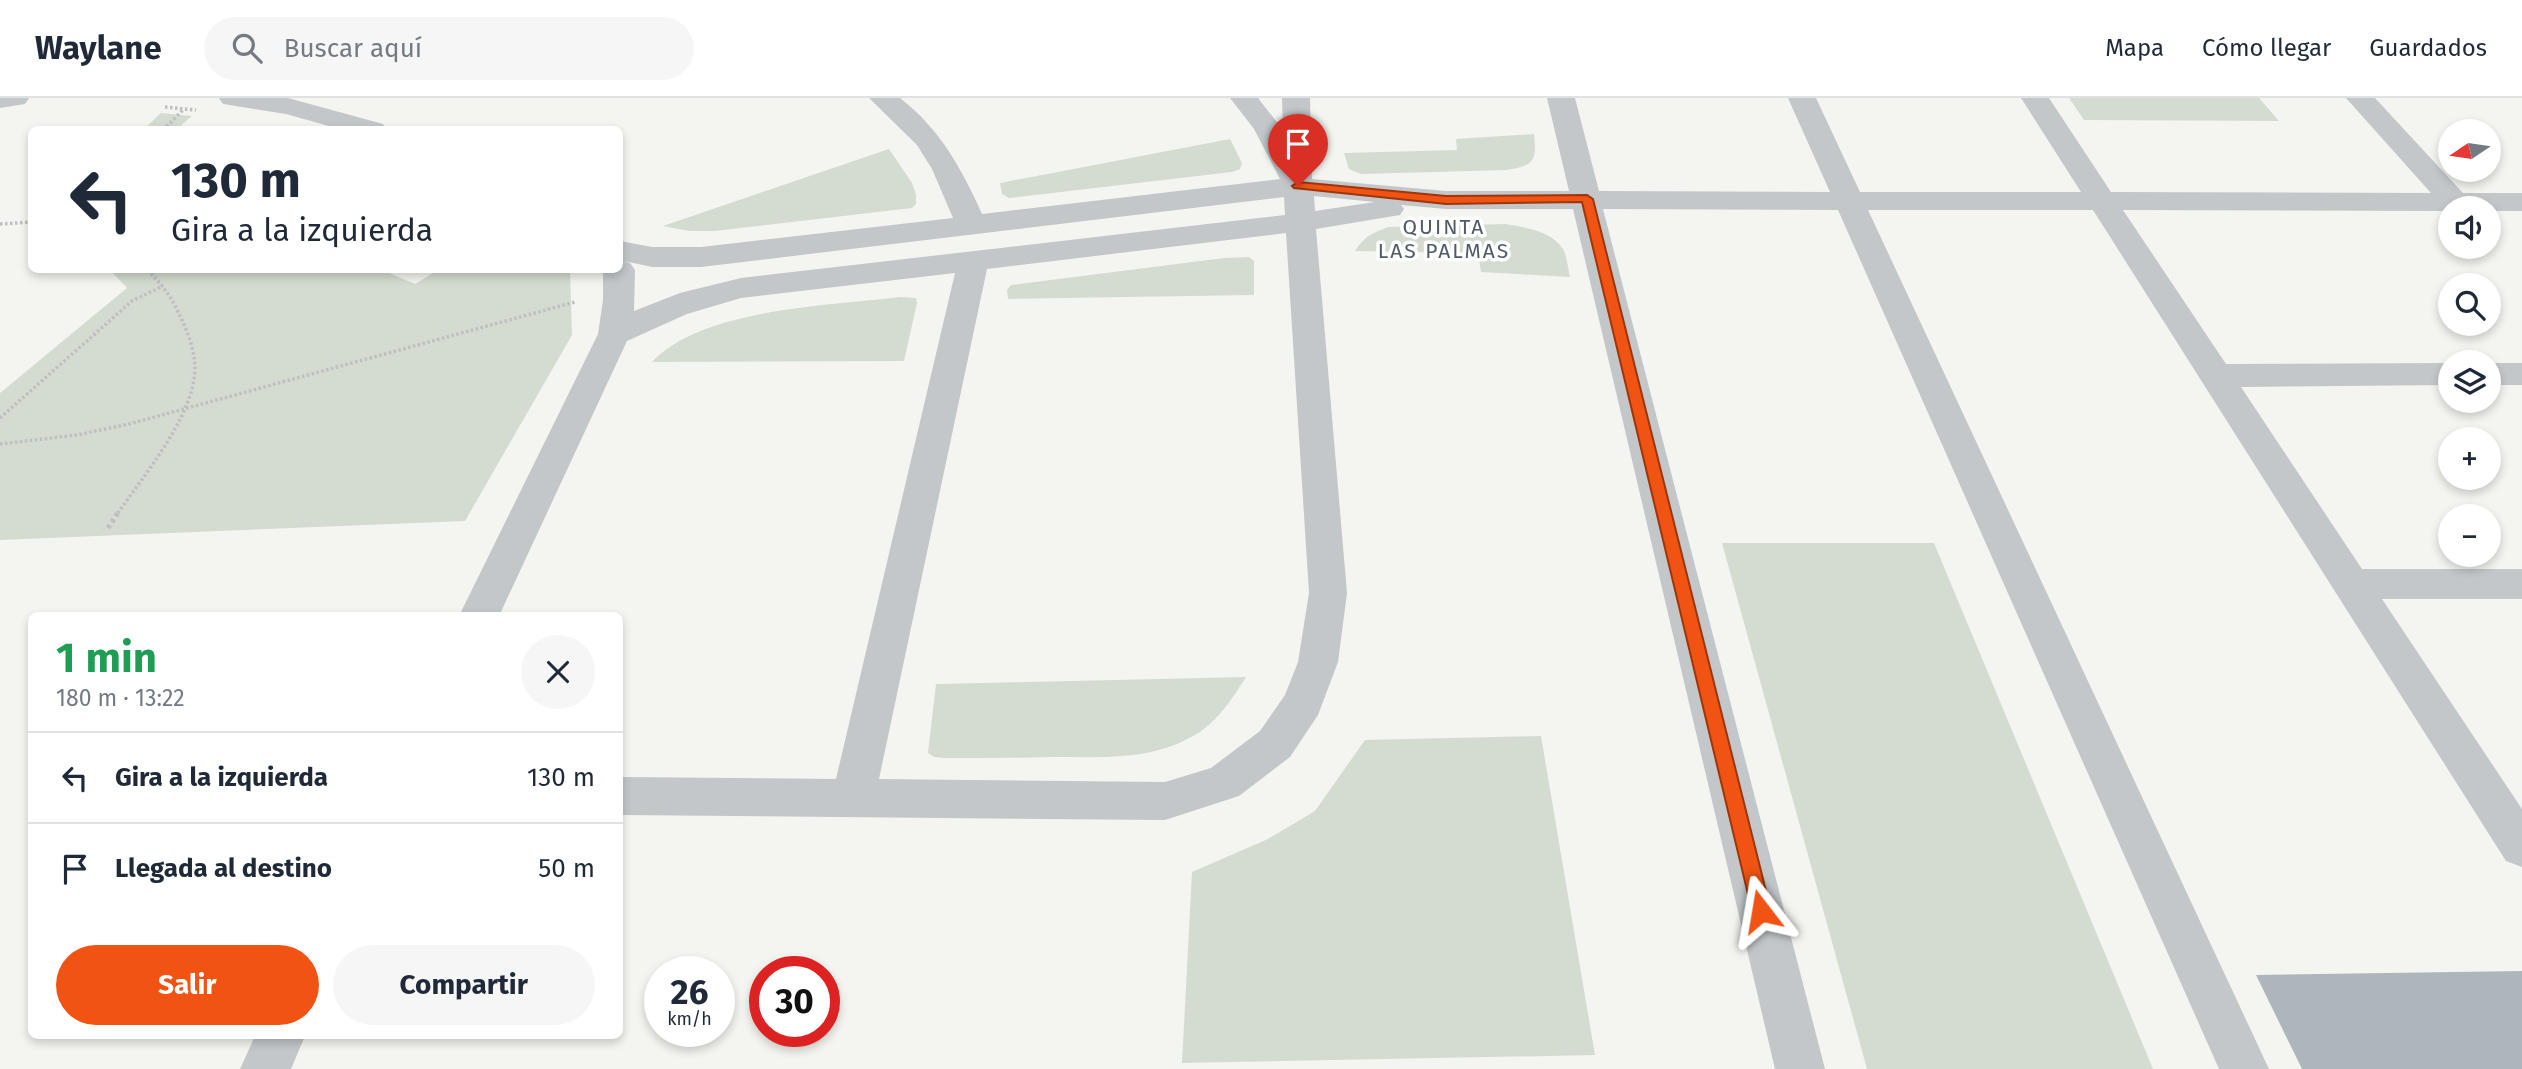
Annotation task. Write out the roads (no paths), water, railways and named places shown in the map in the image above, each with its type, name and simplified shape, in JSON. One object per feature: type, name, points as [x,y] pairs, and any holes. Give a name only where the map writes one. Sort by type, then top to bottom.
[{"type":"street","points":[[0,100],[15,98]]},
{"type":"street","points":[[233,98],[320,113],[361,126]]},
{"type":"street","points":[[853,799],[972,242],[950,173],[932,141],[908,116],[883,98]]},
{"type":"street","points":[[1244,98],[1267,127],[1300,204]]},
{"type":"street","points":[[623,796],[1165,801],[1224,783],[1275,744],[1303,703],[1318,662],[1328,593],[1300,204],[1296,98]]},
{"type":"street","points":[[1561,98],[1800,1069]]},
{"type":"street","points":[[1802,98],[2244,1069]]},
{"type":"street","points":[[2035,98],[2522,847]]},
{"type":"street","points":[[2360,98],[2450,196]]},
{"type":"street","points":[[623,252],[652,257],[701,257],[972,242],[1300,204],[1446,200],[2438,203]]},
{"type":"street","points":[[2501,202],[2522,202]]},
{"type":"street","points":[[614,334],[645,317],[712,294],[972,242]]},
{"type":"street","points":[[481,612],[614,334],[619,280]]},
{"type":"street","points":[[2215,376],[2438,374]]},
{"type":"street","points":[[2501,374],[2522,374]]},
{"type":"street","points":[[2349,584],[2522,584]]},
{"type":"street","points":[[265,1069],[280,1039]]},
{"type":"district","name":"QUINTA LAS PALMAS","points":[[1444,239]]}]
